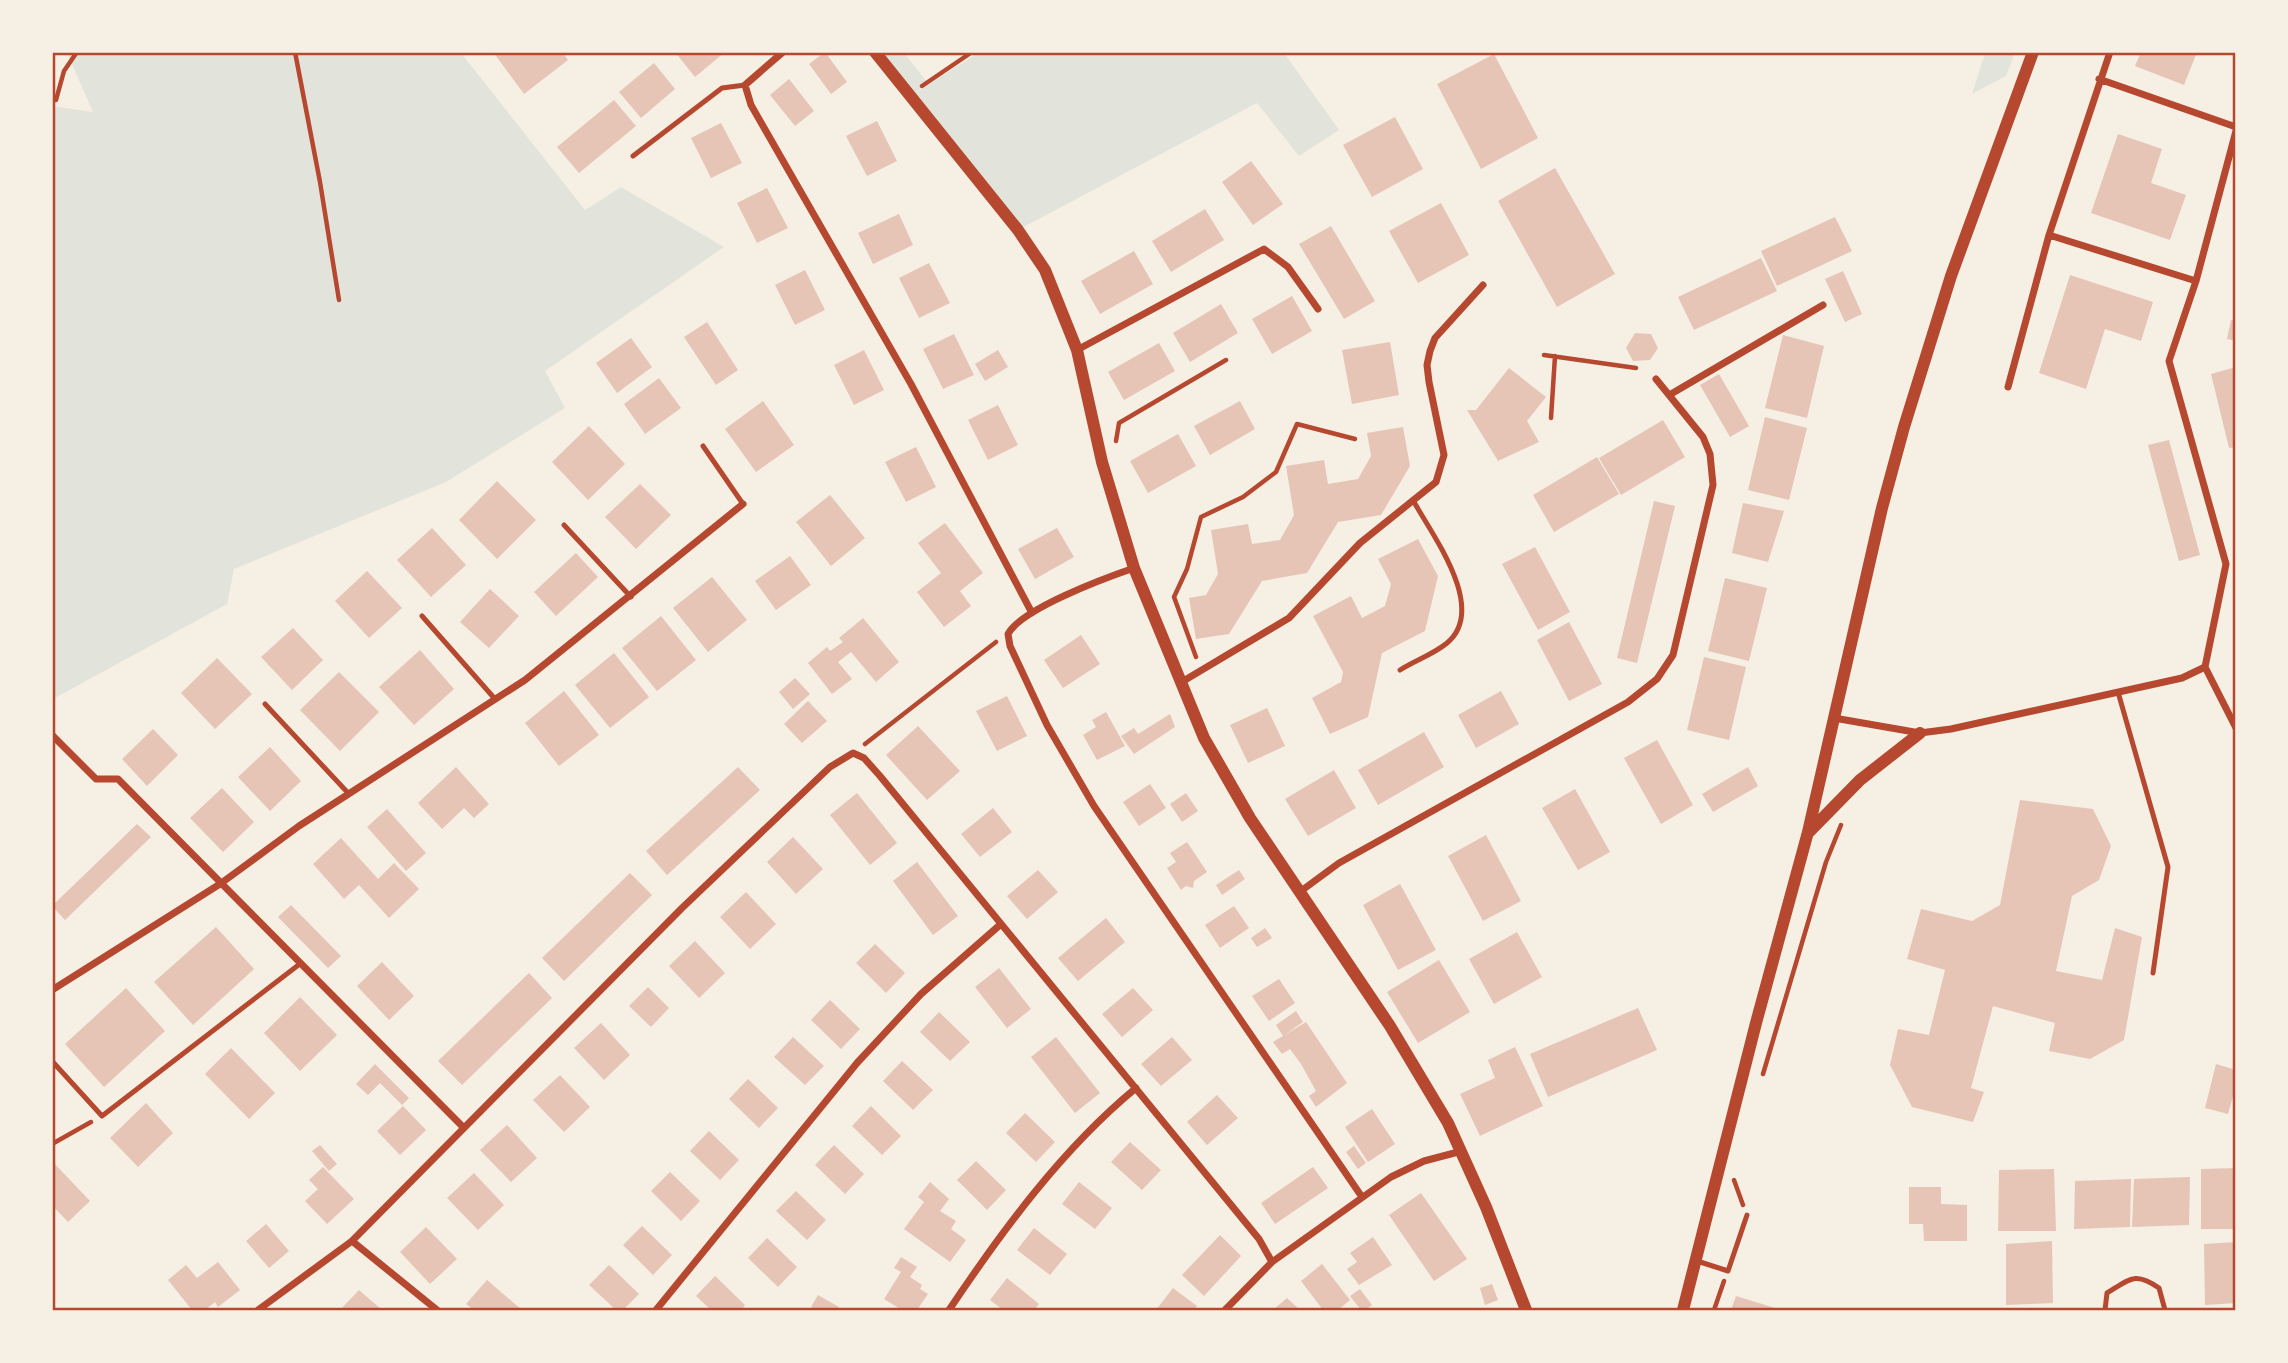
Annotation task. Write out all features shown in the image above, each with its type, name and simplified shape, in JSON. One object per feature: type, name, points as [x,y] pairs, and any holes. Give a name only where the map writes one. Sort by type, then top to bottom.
[{"type":"street","points":[[783,52],[745,85],[751,106],[917,395],[1032,613]]},
{"type":"street","points":[[875,52],[1033,250],[1062,308],[1077,350],[1102,463],[1134,568],[1179,684],[1204,738],[1250,818],[1390,1026],[1463,1151],[1526,1311]]},
{"type":"street","points":[[1683,1311],[1808,832],[1903,428],[1951,276],[2033,52]]},
{"type":"street","points":[[2008,387],[2049,234],[2110,52]]},
{"type":"street","points":[[2099,79],[2235,129],[2196,281],[2169,361],[2226,564],[2205,667],[2235,728]]},
{"type":"street","points":[[2049,234],[2196,281]]},
{"type":"street","points":[[1077,350],[1264,249],[1288,267],[1318,309]]},
{"type":"street","points":[[1179,684],[1289,618],[1360,543],[1436,482],[1444,455],[1429,382],[1430,351],[1436,338],[1483,285]]},
{"type":"street","points":[[1671,394],[1823,304]]},
{"type":"street","points":[[1301,891],[1339,863],[1628,702],[1643,692],[1669,665],[1713,485],[1710,454],[1703,437],[1671,394],[1656,379]]},
{"type":"street","points":[[52,990],[220,884],[261,852],[495,699],[631,597],[743,504]]},
{"type":"street","points":[[2226,564],[2235,562]]},
{"type":"street","points":[[1134,568],[1032,613],[1013,625],[1007,634],[1046,725],[1094,806],[1362,1197]]},
{"type":"street","points":[[1835,718],[1920,733],[2182,678],[2205,667]]},
{"type":"street","points":[[1808,832],[1860,780],[1920,733]]},
{"type":"street","points":[[52,735],[96,779],[118,779],[463,1128]]},
{"type":"street","points":[[258,1311],[352,1241],[682,908],[830,767],[853,753],[872,766],[1259,1239],[1272,1262]]},
{"type":"street","points":[[656,1311],[857,1063],[920,994],[1001,923]]},
{"type":"street","points":[[949,1311],[1034,1196],[1083,1138],[1136,1088]]},
{"type":"street","points":[[1224,1311],[1272,1262],[1362,1197],[1407,1168],[1463,1151]]},
{"type":"street","points":[[352,1241],[437,1311]]},
{"type":"lane","points":[[633,156],[722,88],[745,85]]},
{"type":"lane","points":[[703,446],[743,504]]},
{"type":"lane","points":[[1399,670],[1448,642],[1460,624],[1462,599],[1458,583],[1414,502]]},
{"type":"lane","points":[[564,525],[631,597]]},
{"type":"lane","points":[[422,616],[495,699]]},
{"type":"lane","points":[[2118,692],[2168,867],[2153,973]]},
{"type":"lane","points":[[265,704],[349,794]]},
{"type":"lane","points":[[52,1061],[102,1116],[301,963]]},
{"type":"lane","points":[[1696,1260],[1728,1271],[1747,1215]]},
{"type":"lane","points":[[2105,1311],[2107,1293],[2132,1277],[2146,1279],[2159,1288],[2165,1311]]},
{"type":"path","points":[[56,100],[64,71],[77,52]]},
{"type":"path","points":[[295,52],[320,181],[338,300]]},
{"type":"path","points":[[911,96],[972,52]]},
{"type":"path","points":[[1544,355],[1636,368]]},
{"type":"path","points":[[1551,418],[1555,356]]},
{"type":"path","points":[[1115,445],[1119,423],[1226,360]]},
{"type":"path","points":[[1204,669],[1192,651],[1174,597],[1187,569],[1201,517],[1243,497],[1276,472],[1297,424],[1354,439]]},
{"type":"path","points":[[853,753],[1007,634]]},
{"type":"path","points":[[1760,1085],[1826,862],[1845,816]]},
{"type":"path","points":[[52,1144],[102,1116]]},
{"type":"path","points":[[1733,1177],[1747,1215]]},
{"type":"path","points":[[1714,1311],[1728,1271]]},
{"type":"shaded area","points":[[67,53],[461,53],[585,210],[621,187],[724,247],[545,371],[565,408],[446,482],[234,569],[227,604],[53,699],[52,106],[93,112]]},
{"type":"shaded area","points":[[875,53],[904,53],[927,82],[917,92],[978,53],[1284,53],[1339,130],[1299,156],[1257,103],[1018,230]]},
{"type":"shaded area","points":[[1985,53],[2015,53],[2006,76],[1972,94]]},
{"type":"building","points":[[493,52],[562,52],[568,60],[524,94]]},
{"type":"building","points":[[675,52],[725,52],[695,77]]},
{"type":"building","points":[[825,52],[847,82],[831,94],[809,64]]},
{"type":"building","points":[[2141,52],[2197,52],[2184,85],[2135,66]]},
{"type":"building","points":[[1494,54],[1538,138],[1481,169],[1437,84]]},
{"type":"building","points":[[654,63],[675,89],[641,118],[619,92]]},
{"type":"building","points":[[789,79],[814,111],[795,126],[770,95]]},
{"type":"building","points":[[614,100],[636,126],[579,173],[557,147]]},
{"type":"building","points":[[1395,117],[1423,169],[1372,197],[1343,145]]},
{"type":"building","points":[[877,121],[897,161],[867,176],[846,136]]},
{"type":"building","points":[[721,123],[742,163],[711,178],[691,138]]},
{"type":"building","points":[[2118,134],[2162,149],[2151,183],[2186,195],[2170,240],[2091,213]]},
{"type":"building","points":[[1251,161],[1283,204],[1253,225],[1222,182]]},
{"type":"building","points":[[1555,168],[1615,274],[1557,307],[1498,201]]},
{"type":"building","points":[[767,188],[788,228],[757,243],[737,203]]},
{"type":"building","points":[[1441,203],[1469,255],[1418,283],[1389,231]]},
{"type":"building","points":[[1205,209],[1224,240],[1171,272],[1152,241]]},
{"type":"building","points":[[899,214],[913,245],[873,264],[858,233]]},
{"type":"building","points":[[1835,217],[1852,251],[1777,286],[1761,251]]},
{"type":"building","points":[[1331,226],[1375,301],[1344,319],[1299,244]]},
{"type":"building","points":[[1134,251],[1153,284],[1100,314],[1081,281]]},
{"type":"building","points":[[1761,258],[1777,291],[1694,330],[1678,297]]},
{"type":"building","points":[[929,263],[950,303],[919,318],[899,278]]},
{"type":"building","points":[[805,270],[825,310],[795,325],[775,285]]},
{"type":"building","points":[[1843,271],[1862,314],[1845,322],[1825,279]]},
{"type":"building","points":[[2070,275],[2153,302],[2141,341],[2105,329],[2086,389],[2039,373]]},
{"type":"building","points":[[1292,296],[1312,331],[1272,354],[1252,319]]},
{"type":"building","points":[[1221,304],[1238,333],[1190,362],[1173,333]]},
{"type":"building","points":[[2231,320],[2236,321],[2236,341],[2227,339]]},
{"type":"building","points":[[707,322],[738,370],[716,385],[684,337]]},
{"type":"building","points":[[1635,333],[1651,334],[1658,348],[1650,360],[1633,361],[1626,348]]},
{"type":"building","points":[[954,334],[974,375],[943,389],[923,349]]},
{"type":"building","points":[[1783,335],[1824,346],[1807,418],[1765,408]]},
{"type":"building","points":[[631,338],[652,367],[617,393],[596,363]]},
{"type":"building","points":[[1390,342],[1399,395],[1352,404],[1342,350]]},
{"type":"building","points":[[1159,343],[1175,371],[1124,400],[1108,372]]},
{"type":"building","points":[[864,350],[884,390],[854,405],[834,365]]},
{"type":"building","points":[[998,350],[1008,367],[985,381],[975,364]]},
{"type":"building","points":[[2236,367],[2236,447],[2229,448],[2211,374]]},
{"type":"building","points":[[1509,368],[1546,397],[1527,421],[1539,442],[1498,461],[1467,410],[1476,410]]},
{"type":"building","points":[[1719,374],[1749,426],[1730,437],[1700,385]]},
{"type":"building","points":[[659,378],[681,408],[645,434],[624,404]]},
{"type":"building","points":[[763,401],[794,445],[756,472],[725,429]]},
{"type":"building","points":[[1240,401],[1255,429],[1210,455],[1194,426]]},
{"type":"building","points":[[998,405],[1018,445],[988,460],[968,420]]},
{"type":"building","points":[[1765,417],[1807,428],[1789,500],[1748,490]]},
{"type":"building","points":[[1663,420],[1685,457],[1621,495],[1599,458]]},
{"type":"building","points":[[589,426],[625,464],[588,500],[552,462]]},
{"type":"building","points":[[1403,427],[1410,466],[1381,515],[1338,522],[1307,573],[1262,581],[1229,634],[1196,639],[1189,598],[1206,595],[1218,574],[1211,530],[1248,524],[1252,544],[1280,540],[1294,515],[1286,466],[1324,460],[1328,484],[1358,479],[1371,456],[1367,433]]},
{"type":"building","points":[[1178,434],[1196,466],[1148,493],[1130,461]]},
{"type":"building","points":[[2169,440],[2200,555],[2179,561],[2148,445]]},
{"type":"building","points":[[916,447],[936,487],[906,502],[885,462]]},
{"type":"building","points":[[1597,457],[1619,494],[1554,532],[1533,495]]},
{"type":"building","points":[[497,481],[536,520],[497,559],[459,520]]},
{"type":"building","points":[[640,484],[671,515],[636,549],[605,517]]},
{"type":"building","points":[[830,495],[865,538],[831,566],[796,522]]},
{"type":"building","points":[[1654,501],[1675,506],[1637,663],[1617,658]]},
{"type":"building","points":[[1743,503],[1784,511],[1768,562],[1732,553]]},
{"type":"building","points":[[945,523],[983,573],[960,591],[971,606],[944,627],[917,592],[941,573],[918,543]]},
{"type":"building","points":[[432,528],[466,565],[431,597],[397,560]]},
{"type":"building","points":[[1057,528],[1074,557],[1035,579],[1018,549]]},
{"type":"building","points":[[1418,539],[1438,576],[1425,631],[1382,653],[1368,717],[1330,734],[1312,698],[1341,682],[1343,672],[1313,616],[1351,596],[1362,618],[1385,606],[1391,584],[1378,559]]},
{"type":"building","points":[[1535,547],[1570,612],[1538,630],[1502,564]]},
{"type":"building","points":[[576,553],[598,577],[556,616],[534,592]]},
{"type":"building","points":[[790,556],[811,585],[776,610],[755,581]]},
{"type":"building","points":[[367,571],[402,608],[369,638],[335,601]]},
{"type":"building","points":[[712,577],[747,620],[708,652],[673,608]]},
{"type":"building","points":[[1725,578],[1767,588],[1749,661],[1708,651]]},
{"type":"building","points":[[490,589],[519,616],[489,648],[460,622]]},
{"type":"building","points":[[661,616],[696,660],[657,691],[622,648]]},
{"type":"building","points":[[863,618],[899,662],[876,682],[851,652],[838,662],[852,679],[832,694],[808,663],[827,647],[830,651],[843,642],[839,638]]},
{"type":"building","points":[[1569,622],[1602,684],[1569,701],[1537,640]]},
{"type":"building","points":[[293,628],[323,660],[292,690],[261,657]]},
{"type":"building","points":[[1081,635],[1100,664],[1063,688],[1044,660]]},
{"type":"building","points":[[420,650],[454,689],[414,725],[379,687]]},
{"type":"building","points":[[614,653],[649,697],[610,728],[575,685]]},
{"type":"building","points":[[1704,657],[1746,667],[1729,740],[1687,730]]},
{"type":"building","points":[[217,658],[252,694],[215,729],[181,693]]},
{"type":"building","points":[[339,672],[379,712],[340,751],[300,710]]},
{"type":"building","points":[[795,678],[810,694],[793,709],[779,692]]},
{"type":"building","points":[[564,691],[599,735],[559,766],[525,723]]},
{"type":"building","points":[[1501,691],[1519,724],[1476,748],[1458,715]]},
{"type":"building","points":[[1007,696],[1027,736],[997,751],[976,711]]},
{"type":"building","points":[[808,701],[827,721],[802,743],[784,724]]},
{"type":"building","points":[[1267,708],[1285,746],[1248,763],[1230,725]]},
{"type":"building","points":[[1106,712],[1125,746],[1097,760],[1083,735],[1096,727],[1092,720]]},
{"type":"building","points":[[1170,714],[1175,727],[1134,754],[1121,736],[1134,728],[1138,734]]},
{"type":"building","points":[[918,726],[960,771],[927,800],[886,755]]},
{"type":"building","points":[[153,729],[178,755],[147,786],[122,759]]},
{"type":"building","points":[[1424,732],[1444,767],[1378,805],[1358,770]]},
{"type":"building","points":[[1657,740],[1693,805],[1661,824],[1624,758]]},
{"type":"building","points":[[270,747],[301,781],[270,811],[238,777]]},
{"type":"building","points":[[456,767],[489,804],[474,818],[464,808],[442,829],[418,803]]},
{"type":"building","points":[[738,767],[760,790],[667,875],[646,851]]},
{"type":"building","points":[[1748,767],[1758,786],[1713,812],[1702,794]]},
{"type":"building","points":[[1334,770],[1356,808],[1308,836],[1285,799]]},
{"type":"building","points":[[1150,784],[1166,808],[1139,826],[1123,802]]},
{"type":"building","points":[[222,788],[254,822],[223,852],[190,818]]},
{"type":"building","points":[[1575,789],[1610,852],[1578,870],[1542,808]]},
{"type":"building","points":[[857,793],[897,843],[870,865],[830,815]]},
{"type":"building","points":[[1186,793],[1198,811],[1182,822],[1170,804]]},
{"type":"building","points":[[2020,800],[2093,809],[2111,846],[2099,880],[2072,896],[2056,971],[2102,980],[2115,928],[2142,937],[2124,1040],[2090,1059],[2049,1051],[2055,1023],[1993,1006],[1971,1088],[1984,1092],[1973,1122],[1912,1107],[1890,1065],[1898,1029],[1929,1035],[1945,970],[1907,959],[1921,909],[1972,921],[2000,905]]},
{"type":"building","points":[[993,808],[1012,832],[980,857],[961,834]]},
{"type":"building","points":[[387,809],[426,853],[406,871],[367,827]]},
{"type":"building","points":[[137,824],[151,837],[65,920],[52,906]]},
{"type":"building","points":[[1486,835],[1521,901],[1483,921],[1448,856]]},
{"type":"building","points":[[793,837],[823,869],[796,894],[767,862]]},
{"type":"building","points":[[341,838],[378,879],[394,863],[419,889],[389,918],[359,885],[344,899],[313,864]]},
{"type":"building","points":[[1187,842],[1207,872],[1194,881],[1193,888],[1186,886],[1181,890],[1167,868],[1176,862],[1170,853]]},
{"type":"building","points":[[917,862],[958,916],[933,935],[893,881]]},
{"type":"building","points":[[1038,870],[1058,892],[1027,919],[1007,896]]},
{"type":"building","points":[[1239,870],[1245,879],[1222,895],[1216,885]]},
{"type":"building","points":[[630,873],[652,895],[564,981],[542,958]]},
{"type":"building","points":[[1400,884],[1436,950],[1398,970],[1363,905]]},
{"type":"building","points":[[746,892],[776,924],[750,949],[720,917]]},
{"type":"building","points":[[291,905],[341,956],[328,968],[278,917]]},
{"type":"building","points":[[1234,906],[1249,928],[1220,948],[1205,925]]},
{"type":"building","points":[[1106,918],[1125,942],[1078,981],[1058,958]]},
{"type":"building","points":[[216,927],[254,969],[193,1025],[154,982]]},
{"type":"building","points":[[1265,928],[1272,938],[1257,947],[1251,938]]},
{"type":"building","points":[[1517,932],[1542,977],[1494,1004],[1469,959]]},
{"type":"building","points":[[695,941],[725,973],[699,998],[669,966]]},
{"type":"building","points":[[875,944],[905,973],[886,993],[856,963]]},
{"type":"building","points":[[1439,960],[1470,1012],[1418,1043],[1387,992]]},
{"type":"building","points":[[382,962],[414,996],[389,1020],[357,986]]},
{"type":"building","points":[[999,968],[1031,1009],[1007,1028],[975,987]]},
{"type":"building","points":[[529,973],[552,998],[462,1085],[438,1061]]},
{"type":"building","points":[[1279,979],[1295,1003],[1269,1021],[1252,996]]},
{"type":"building","points":[[648,987],[669,1008],[651,1027],[629,1006]]},
{"type":"building","points":[[126,988],[165,1031],[104,1087],[65,1044]]},
{"type":"building","points":[[1133,988],[1153,1010],[1122,1037],[1102,1014]]},
{"type":"building","points":[[300,997],[337,1035],[300,1071],[264,1033]]},
{"type":"building","points":[[830,1000],[860,1029],[841,1049],[811,1020]]},
{"type":"building","points":[[1638,1008],[1657,1050],[1548,1097],[1530,1054]]},
{"type":"building","points":[[1296,1011],[1303,1022],[1283,1036],[1276,1025]]},
{"type":"building","points":[[939,1012],[970,1042],[950,1061],[920,1032]]},
{"type":"building","points":[[1306,1022],[1347,1083],[1316,1107],[1309,1096],[1316,1091],[1301,1064],[1290,1049],[1282,1054],[1273,1042]]},
{"type":"building","points":[[601,1023],[630,1055],[604,1080],[574,1048]]},
{"type":"building","points":[[793,1037],[824,1066],[805,1085],[774,1057]]},
{"type":"building","points":[[1056,1037],[1100,1093],[1075,1113],[1031,1057]]},
{"type":"building","points":[[1172,1037],[1192,1060],[1161,1086],[1141,1064]]},
{"type":"building","points":[[1515,1047],[1543,1106],[1480,1136],[1460,1094],[1495,1078],[1488,1060]]},
{"type":"building","points":[[231,1048],[275,1093],[249,1119],[205,1074]]},
{"type":"building","points":[[902,1061],[933,1090],[913,1110],[883,1081]]},
{"type":"building","points":[[375,1064],[409,1098],[402,1105],[380,1083],[368,1095],[356,1084]]},
{"type":"building","points":[[2216,1064],[2236,1070],[2236,1086],[2228,1114],[2205,1108]]},
{"type":"building","points":[[560,1075],[590,1107],[564,1132],[533,1100]]},
{"type":"building","points":[[748,1079],[778,1108],[759,1128],[729,1099]]},
{"type":"building","points":[[1217,1095],[1238,1118],[1207,1145],[1187,1122]]},
{"type":"building","points":[[146,1103],[173,1133],[138,1167],[110,1138]]},
{"type":"building","points":[[403,1106],[426,1130],[400,1155],[377,1131]]},
{"type":"building","points":[[871,1106],[901,1136],[882,1155],[852,1126]]},
{"type":"building","points":[[1372,1109],[1395,1144],[1368,1162],[1345,1127]]},
{"type":"building","points":[[1025,1113],[1055,1142],[1036,1162],[1006,1133]]},
{"type":"building","points":[[507,1125],[537,1158],[511,1182],[480,1150]]},
{"type":"building","points":[[709,1131],[739,1160],[720,1180],[690,1151]]},
{"type":"building","points":[[1130,1142],[1161,1170],[1142,1190],[1111,1162]]},
{"type":"building","points":[[320,1145],[337,1164],[329,1171],[312,1151]]},
{"type":"building","points":[[834,1145],[864,1174],[845,1194],[815,1165]]},
{"type":"building","points":[[1354,1146],[1366,1163],[1358,1169],[1346,1152]]},
{"type":"building","points":[[52,1161],[90,1201],[68,1222],[52,1205]]},
{"type":"building","points":[[976,1161],[1006,1190],[987,1210],[957,1180]]},
{"type":"building","points":[[323,1167],[354,1199],[327,1224],[305,1201],[318,1189],[309,1180]]},
{"type":"building","points":[[1313,1167],[1328,1188],[1275,1224],[1261,1203]]},
{"type":"building","points":[[2236,1168],[2236,1229],[2201,1229],[2201,1169]]},
{"type":"building","points":[[2054,1169],[2056,1231],[1998,1231],[1999,1170]]},
{"type":"building","points":[[670,1172],[700,1201],[681,1221],[651,1191]]},
{"type":"building","points":[[474,1173],[504,1205],[478,1230],[447,1198]]},
{"type":"building","points":[[2190,1177],[2189,1225],[2132,1227],[2134,1179]]},
{"type":"building","points":[[2131,1179],[2130,1227],[2074,1229],[2075,1181]]},
{"type":"building","points":[[930,1182],[949,1199],[940,1211],[956,1221],[951,1229],[966,1240],[950,1262],[904,1229],[924,1202],[918,1197]]},
{"type":"building","points":[[1079,1182],[1112,1208],[1095,1229],[1062,1204]]},
{"type":"building","points":[[1909,1187],[1941,1187],[1941,1204],[1967,1205],[1967,1241],[1924,1241],[1923,1224],[1909,1224]]},
{"type":"building","points":[[796,1191],[826,1220],[807,1240],[776,1211]]},
{"type":"building","points":[[1421,1193],[1467,1259],[1434,1281],[1389,1215]]},
{"type":"building","points":[[266,1224],[289,1251],[269,1268],[246,1241]]},
{"type":"building","points":[[642,1226],[672,1255],[653,1275],[623,1245]]},
{"type":"building","points":[[426,1227],[457,1259],[430,1284],[400,1252]]},
{"type":"building","points":[[1034,1228],[1067,1254],[1050,1275],[1017,1250]]},
{"type":"building","points":[[1220,1235],[1241,1256],[1204,1296],[1182,1275]]},
{"type":"building","points":[[1373,1237],[1392,1265],[1359,1285],[1347,1269],[1357,1262],[1350,1253]]},
{"type":"building","points":[[767,1238],[797,1267],[778,1287],[748,1258]]},
{"type":"building","points":[[2052,1241],[2053,1303],[2006,1305],[2006,1244]]},
{"type":"building","points":[[2236,1242],[2236,1303],[2205,1305],[2204,1244]]},
{"type":"building","points":[[901,1257],[917,1267],[910,1277],[922,1285],[920,1289],[928,1294],[917,1310],[902,1310],[884,1299],[901,1272],[894,1268]]},
{"type":"building","points":[[218,1262],[240,1290],[218,1307],[215,1302],[205,1310],[192,1310],[168,1280],[186,1265],[197,1278]]},
{"type":"building","points":[[1322,1264],[1350,1300],[1338,1310],[1323,1310],[1301,1281]]},
{"type":"building","points":[[609,1265],[639,1294],[623,1310],[616,1310],[589,1285]]},
{"type":"building","points":[[715,1276],[745,1305],[741,1310],[711,1310],[696,1296]]},
{"type":"building","points":[[1007,1278],[1039,1304],[1034,1310],[1003,1310],[990,1300]]},
{"type":"building","points":[[487,1280],[522,1310],[474,1310],[466,1304]]},
{"type":"building","points":[[1492,1284],[1498,1300],[1485,1305],[1480,1288]]},
{"type":"building","points":[[1173,1288],[1197,1306],[1194,1310],[1156,1310]]},
{"type":"building","points":[[1360,1289],[1372,1305],[1365,1310],[1361,1310],[1350,1296]]},
{"type":"building","points":[[359,1290],[382,1310],[340,1310]]},
{"type":"building","points":[[818,1295],[839,1307],[837,1310],[817,1310],[811,1307]]},
{"type":"building","points":[[1736,1296],[1775,1308],[1731,1310]]},
{"type":"building","points":[[1287,1298],[1300,1310],[1273,1310]]}]
